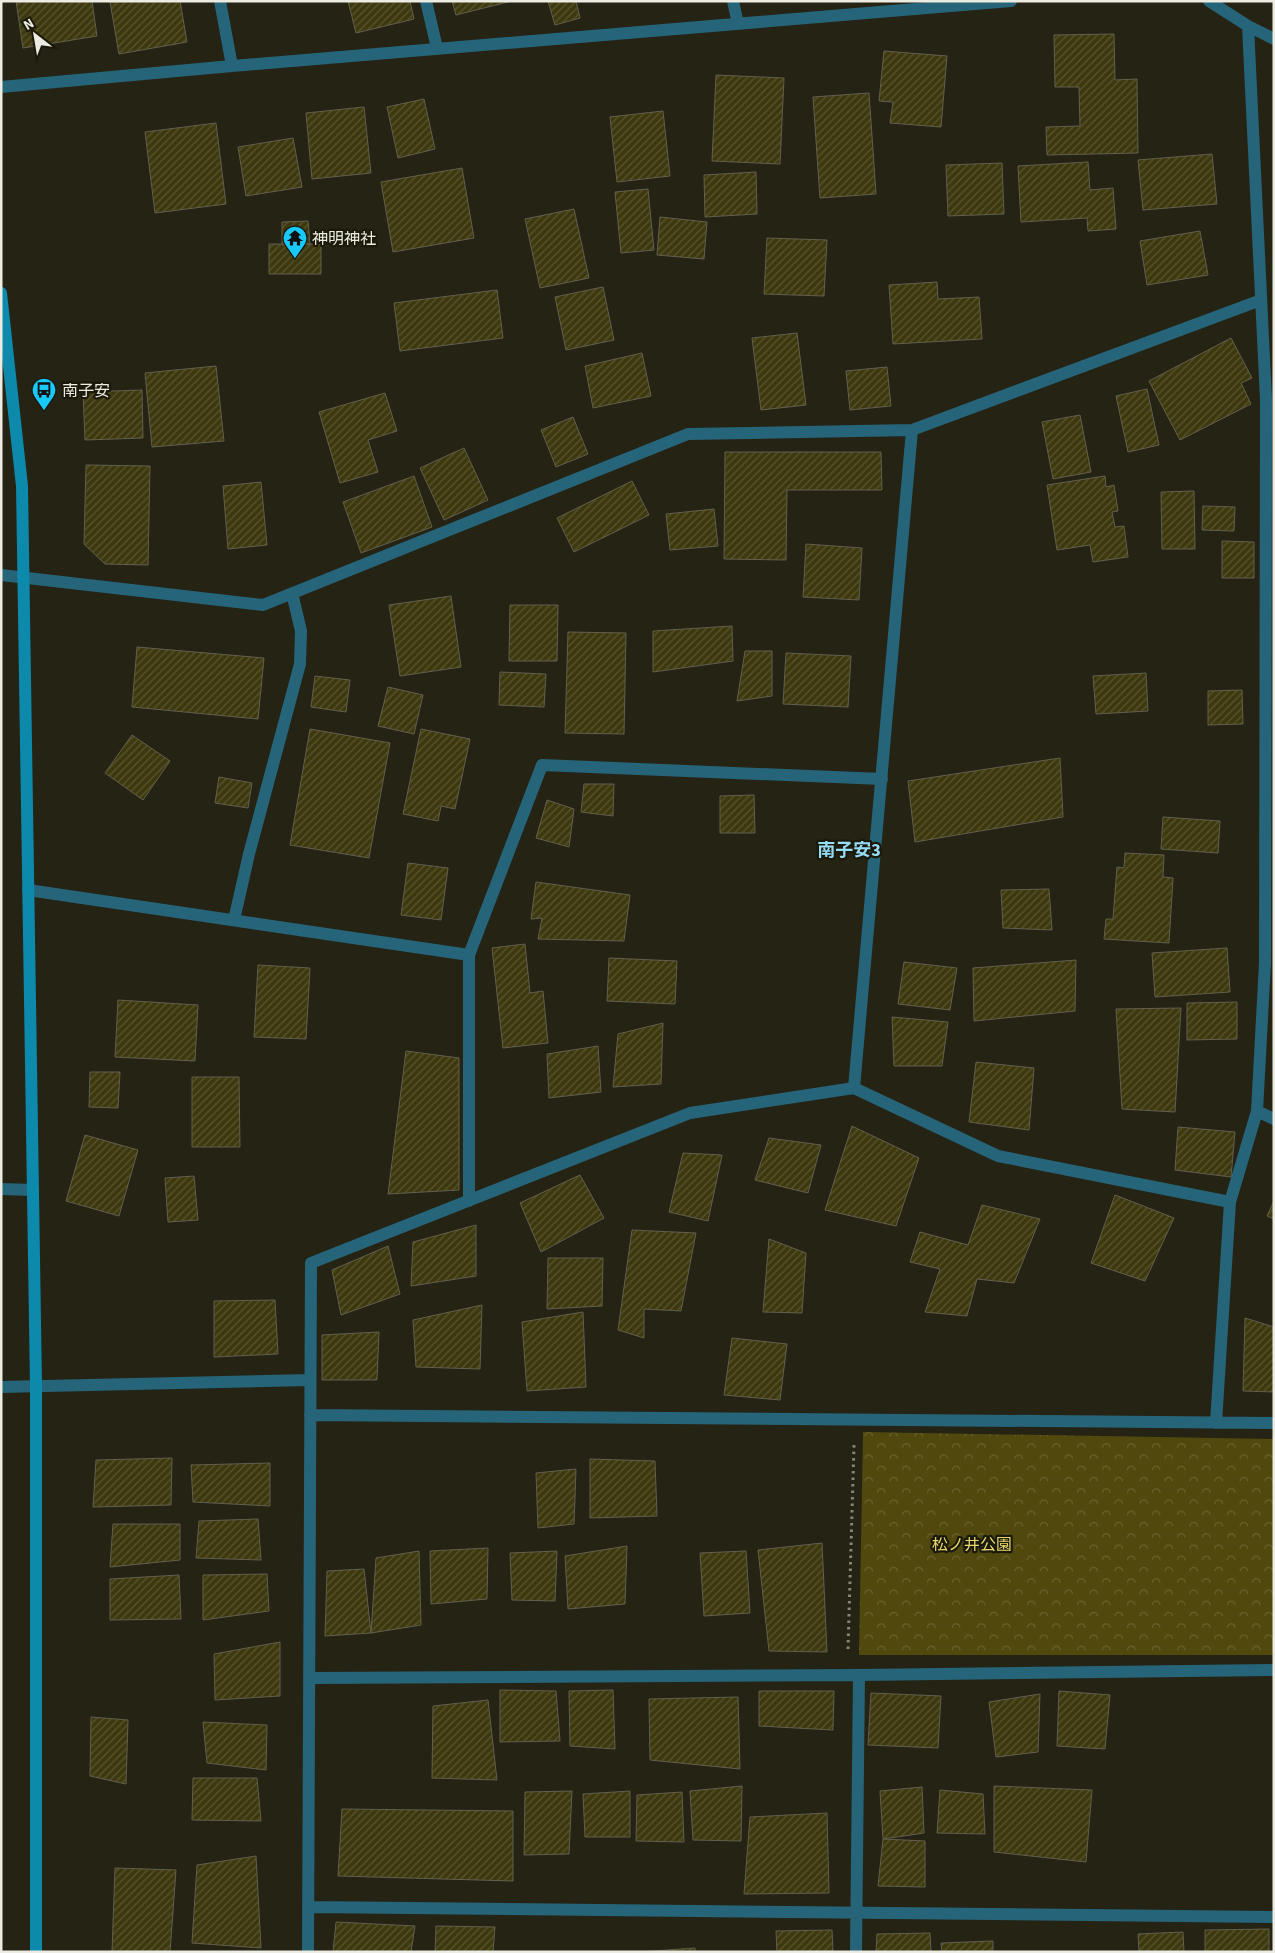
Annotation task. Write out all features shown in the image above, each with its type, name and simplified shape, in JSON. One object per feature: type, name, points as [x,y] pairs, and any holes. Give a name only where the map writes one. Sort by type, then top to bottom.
[{"type":"street","points":[[220,1],[232,66]]},
{"type":"street","points":[[426,1],[437,48]]},
{"type":"street","points":[[733,1],[738,24]]},
{"type":"street","points":[[1,87],[437,48],[1011,1]]},
{"type":"street","points":[[1210,1],[1248,26],[1274,39]]},
{"type":"street","points":[[1216,1423],[1230,1202],[1257,1111],[1269,859],[1270,400],[1261,300],[1248,26]]},
{"type":"street","points":[[1,294],[22,486],[24,579],[36,1386],[36,1952]]},
{"type":"street","points":[[1,575],[263,605],[688,434],[912,430],[1261,300]]},
{"type":"street","points":[[854,1088],[912,430]]},
{"type":"street","points":[[234,920],[249,854],[300,664],[302,631],[292,593]]},
{"type":"street","points":[[469,1201],[469,955],[542,765],[882,779]]},
{"type":"street","points":[[28,890],[469,955]]},
{"type":"street","points":[[308,1952],[311,1264],[690,1113],[854,1088],[998,1156],[1230,1202]]},
{"type":"street","points":[[1257,1111],[1274,1119]]},
{"type":"street","points":[[1,1189],[33,1190]]},
{"type":"street","points":[[1,1387],[310,1380]]},
{"type":"street","points":[[310,1415],[1274,1422]]},
{"type":"street","points":[[309,1678],[853,1675],[1274,1670]]},
{"type":"street","points":[[853,1675],[856,1952]]},
{"type":"street","points":[[308,1907],[1274,1917]]},
{"type":"path","points":[[853,1675],[854,1420]]},
{"type":"green space","name":"松ノ井公園","points":[[863,1432],[1274,1439],[1274,1655],[859,1655]]},
{"type":"building","points":[[16,1],[92,1],[97,36],[23,48]]},
{"type":"building","points":[[180,1],[187,42],[119,54],[110,2]]},
{"type":"building","points":[[348,1],[410,1],[414,19],[356,33]]},
{"type":"building","points":[[452,1],[512,1],[456,15]]},
{"type":"building","points":[[548,1],[576,1],[580,18],[555,25]]},
{"type":"building","points":[[1114,34],[1115,80],[1137,79],[1138,153],[1047,155],[1046,127],[1080,126],[1079,87],[1055,87],[1054,35]]},
{"type":"building","points":[[884,51],[947,56],[941,127],[890,123],[893,102],[879,101]]},
{"type":"building","points":[[716,75],[784,78],[780,164],[712,161]]},
{"type":"building","points":[[869,93],[876,194],[820,198],[813,97]]},
{"type":"building","points":[[424,99],[435,149],[398,158],[387,107]]},
{"type":"building","points":[[364,107],[371,173],[312,179],[306,113]]},
{"type":"building","points":[[663,111],[670,176],[617,182],[610,117]]},
{"type":"building","points":[[216,123],[226,204],[155,213],[145,132]]},
{"type":"building","points":[[293,138],[302,187],[246,196],[238,147]]},
{"type":"building","points":[[1212,154],[1217,204],[1143,210],[1138,160]]},
{"type":"building","points":[[1088,162],[1090,190],[1113,188],[1116,229],[1088,231],[1087,218],[1021,222],[1018,166]]},
{"type":"building","points":[[1002,163],[1004,214],[948,216],[946,165]]},
{"type":"building","points":[[462,168],[474,238],[393,252],[381,182]]},
{"type":"building","points":[[756,172],[757,214],[705,217],[704,175]]},
{"type":"building","points":[[648,189],[654,250],[621,253],[615,192]]},
{"type":"building","points":[[574,209],[589,278],[540,288],[525,219]]},
{"type":"building","points":[[660,217],[707,222],[704,259],[657,255]]},
{"type":"building","points":[[308,221],[310,244],[282,245],[282,222]]},
{"type":"building","points":[[1200,231],[1208,275],[1147,285],[1140,241]]},
{"type":"building","points":[[767,238],[827,240],[824,296],[764,294]]},
{"type":"building","name":"神明神社","points":[[269,244],[321,244],[321,274],[269,274]]},
{"type":"building","points":[[937,282],[938,299],[979,297],[982,339],[893,344],[889,285]]},
{"type":"building","points":[[603,287],[614,340],[566,350],[555,297]]},
{"type":"building","points":[[497,290],[503,338],[400,351],[394,303]]},
{"type":"building","points":[[797,333],[806,405],[761,410],[752,338]]},
{"type":"building","points":[[1231,338],[1252,378],[1241,383],[1251,404],[1180,440],[1149,381]]},
{"type":"building","points":[[642,353],[651,396],[593,408],[585,366]]},
{"type":"building","points":[[216,366],[224,441],[152,447],[145,373]]},
{"type":"building","points":[[887,367],[891,406],[850,410],[846,371]]},
{"type":"building","points":[[1147,389],[1159,445],[1128,452],[1116,396]]},
{"type":"building","points":[[142,390],[143,438],[85,440],[83,392]]},
{"type":"building","points":[[385,393],[397,431],[368,440],[378,472],[340,483],[319,412]]},
{"type":"building","points":[[1080,415],[1091,472],[1053,479],[1042,422]]},
{"type":"building","points":[[573,417],[588,454],[556,467],[541,430]]},
{"type":"building","points":[[464,448],[488,500],[444,520],[420,468]]},
{"type":"building","points":[[725,452],[881,452],[882,490],[787,490],[786,560],[724,559]]},
{"type":"building","points":[[86,465],[150,466],[148,565],[105,564],[84,544]]},
{"type":"building","points":[[414,476],[432,527],[361,553],[343,502]]},
{"type":"building","points":[[1105,476],[1106,487],[1114,485],[1118,511],[1112,512],[1115,527],[1124,526],[1128,557],[1093,562],[1090,545],[1057,550],[1047,485]]},
{"type":"building","points":[[632,481],[649,515],[574,552],[557,518]]},
{"type":"building","points":[[261,482],[267,545],[228,549],[223,486]]},
{"type":"building","points":[[1194,491],[1195,549],[1162,549],[1161,492]]},
{"type":"building","points":[[1203,506],[1235,507],[1234,531],[1202,530]]},
{"type":"building","points":[[714,509],[718,546],[670,550],[666,514]]},
{"type":"building","points":[[1222,541],[1254,542],[1254,578],[1222,578]]},
{"type":"building","points":[[806,544],[862,548],[859,600],[803,597]]},
{"type":"building","points":[[451,596],[461,667],[400,676],[389,605]]},
{"type":"building","points":[[510,605],[558,605],[557,661],[509,661]]},
{"type":"building","points":[[732,626],[733,661],[653,672],[653,631]]},
{"type":"building","points":[[568,632],[626,633],[624,734],[565,733]]},
{"type":"building","points":[[137,647],[264,658],[258,719],[132,707]]},
{"type":"building","points":[[745,651],[772,651],[772,696],[737,701]]},
{"type":"building","points":[[786,653],[851,656],[848,707],[783,704]]},
{"type":"building","points":[[500,672],[546,674],[544,707],[499,705]]},
{"type":"building","points":[[1146,673],[1148,711],[1096,714],[1093,676]]},
{"type":"building","points":[[315,676],[350,680],[346,712],[311,707]]},
{"type":"building","points":[[388,687],[423,695],[414,734],[378,726]]},
{"type":"building","points":[[1242,690],[1243,724],[1208,725],[1208,691]]},
{"type":"building","points":[[310,729],[390,743],[369,858],[290,845]]},
{"type":"building","points":[[421,729],[470,739],[455,809],[441,806],[438,821],[403,814]]},
{"type":"building","points":[[132,735],[170,761],[143,800],[105,773]]},
{"type":"building","points":[[1060,758],[1063,817],[915,842],[908,781]]},
{"type":"building","points":[[219,777],[252,783],[248,808],[215,803]]},
{"type":"building","points":[[584,784],[614,784],[613,816],[581,812]]},
{"type":"building","points":[[754,795],[755,833],[720,833],[720,796]]},
{"type":"building","points":[[547,800],[574,809],[569,847],[536,838]]},
{"type":"building","points":[[1163,817],[1220,821],[1218,853],[1161,849]]},
{"type":"building","points":[[1125,853],[1164,855],[1163,877],[1173,878],[1169,943],[1104,939],[1106,919],[1113,919],[1117,867],[1124,868]]},
{"type":"building","points":[[408,863],[448,868],[441,920],[401,915]]},
{"type":"building","points":[[536,882],[630,895],[624,941],[538,939],[542,918],[531,919]]},
{"type":"building","points":[[1049,889],[1052,930],[1003,928],[1001,890]]},
{"type":"building","points":[[525,944],[530,993],[543,991],[548,1043],[503,1048],[492,948]]},
{"type":"building","points":[[1227,948],[1230,992],[1155,997],[1152,953]]},
{"type":"building","points":[[609,958],[677,961],[675,1004],[607,1001]]},
{"type":"building","points":[[1076,960],[1075,1011],[974,1021],[973,968]]},
{"type":"building","points":[[904,962],[957,968],[950,1010],[898,1004]]},
{"type":"building","points":[[258,965],[310,968],[306,1039],[254,1037]]},
{"type":"building","points":[[118,1000],[198,1005],[195,1061],[115,1057]]},
{"type":"building","points":[[1237,1002],[1237,1039],[1187,1040],[1187,1003]]},
{"type":"building","points":[[1181,1008],[1175,1112],[1122,1109],[1116,1009]]},
{"type":"building","points":[[892,1017],[948,1022],[942,1066],[894,1066]]},
{"type":"building","points":[[663,1023],[661,1084],[613,1087],[618,1034]]},
{"type":"building","points":[[598,1046],[601,1092],[549,1098],[547,1054]]},
{"type":"building","points":[[406,1051],[459,1058],[459,1190],[388,1194]]},
{"type":"building","points":[[976,1062],[1034,1068],[1029,1130],[969,1122]]},
{"type":"building","points":[[90,1072],[120,1072],[118,1108],[89,1107]]},
{"type":"building","points":[[192,1077],[239,1077],[240,1147],[192,1147]]},
{"type":"building","points":[[852,1126],[919,1158],[896,1226],[825,1210]]},
{"type":"building","points":[[1178,1127],[1235,1132],[1231,1177],[1175,1170]]},
{"type":"building","points":[[85,1135],[138,1150],[119,1216],[66,1201]]},
{"type":"building","points":[[769,1138],[821,1145],[808,1193],[755,1180]]},
{"type":"building","points":[[683,1153],[722,1155],[708,1221],[669,1212]]},
{"type":"building","points":[[580,1175],[604,1218],[541,1252],[520,1203]]},
{"type":"building","points":[[194,1176],[198,1220],[168,1222],[165,1178]]},
{"type":"building","points":[[1115,1195],[1174,1218],[1145,1281],[1091,1263]]},
{"type":"building","points":[[1274,1201],[1274,1219],[1267,1216]]},
{"type":"building","points":[[982,1205],[1040,1219],[1014,1283],[977,1279],[967,1316],[925,1312],[940,1269],[910,1262],[920,1232],[968,1245]]},
{"type":"building","points":[[476,1225],[476,1276],[411,1286],[413,1242]]},
{"type":"building","points":[[632,1230],[696,1233],[681,1311],[644,1309],[644,1338],[618,1330]]},
{"type":"building","points":[[769,1239],[806,1253],[802,1313],[763,1312]]},
{"type":"building","points":[[388,1246],[400,1294],[341,1315],[332,1270]]},
{"type":"building","points":[[548,1258],[603,1258],[602,1306],[547,1309]]},
{"type":"building","points":[[275,1300],[278,1354],[214,1357],[214,1301]]},
{"type":"building","points":[[482,1305],[480,1369],[416,1367],[413,1320]]},
{"type":"building","points":[[583,1312],[586,1387],[527,1391],[522,1322]]},
{"type":"building","points":[[1245,1318],[1274,1327],[1274,1392],[1243,1391]]},
{"type":"building","points":[[379,1332],[377,1380],[322,1380],[322,1335]]},
{"type":"building","points":[[732,1338],[787,1344],[780,1400],[724,1395]]},
{"type":"building","points":[[172,1458],[171,1505],[93,1507],[96,1460]]},
{"type":"building","points":[[590,1459],[655,1461],[657,1516],[590,1518]]},
{"type":"building","points":[[270,1463],[270,1506],[193,1502],[191,1465]]},
{"type":"building","points":[[576,1469],[574,1524],[538,1528],[536,1473]]},
{"type":"building","points":[[258,1519],[261,1560],[196,1558],[199,1521]]},
{"type":"building","points":[[113,1524],[180,1524],[180,1560],[110,1567]]},
{"type":"building","points":[[822,1543],[827,1652],[769,1651],[758,1550]]},
{"type":"building","points":[[627,1546],[625,1604],[568,1609],[565,1556]]},
{"type":"building","points":[[488,1548],[487,1599],[431,1604],[430,1551]]},
{"type":"building","points":[[419,1551],[421,1625],[371,1633],[376,1558]]},
{"type":"building","points":[[557,1551],[555,1601],[512,1600],[510,1553]]},
{"type":"building","points":[[746,1551],[750,1613],[704,1616],[700,1553]]},
{"type":"building","points":[[364,1569],[371,1633],[325,1636],[327,1571]]},
{"type":"building","points":[[267,1574],[269,1611],[203,1620],[203,1575]]},
{"type":"building","points":[[179,1575],[181,1619],[110,1620],[110,1579]]},
{"type":"building","points":[[280,1642],[280,1696],[215,1700],[214,1654]]},
{"type":"building","points":[[500,1690],[556,1691],[560,1741],[500,1742]]},
{"type":"building","points":[[613,1690],[615,1749],[570,1746],[569,1691]]},
{"type":"building","points":[[759,1691],[834,1691],[833,1730],[759,1726]]},
{"type":"building","points":[[1059,1691],[1110,1695],[1105,1749],[1057,1746]]},
{"type":"building","points":[[871,1693],[941,1696],[938,1748],[868,1745]]},
{"type":"building","points":[[1040,1694],[1038,1752],[996,1757],[989,1702]]},
{"type":"building","points":[[738,1697],[740,1769],[650,1760],[649,1699]]},
{"type":"building","points":[[488,1700],[497,1780],[432,1778],[433,1706]]},
{"type":"building","points":[[91,1717],[128,1720],[126,1784],[90,1776]]},
{"type":"building","points":[[203,1722],[267,1725],[266,1770],[207,1763]]},
{"type":"building","points":[[193,1778],[257,1778],[261,1821],[192,1820]]},
{"type":"building","points":[[742,1786],[741,1841],[693,1840],[690,1791]]},
{"type":"building","points":[[994,1786],[1092,1790],[1086,1862],[994,1852]]},
{"type":"building","points":[[922,1787],[924,1833],[883,1839],[880,1791]]},
{"type":"building","points":[[940,1790],[983,1794],[985,1834],[937,1833]]},
{"type":"building","points":[[572,1791],[569,1854],[524,1855],[525,1792]]},
{"type":"building","points":[[630,1791],[630,1837],[585,1837],[583,1794]]},
{"type":"building","points":[[682,1792],[684,1842],[636,1841],[637,1795]]},
{"type":"building","points":[[342,1809],[513,1811],[513,1881],[338,1876]]},
{"type":"building","points":[[827,1813],[829,1893],[744,1894],[750,1817]]},
{"type":"building","points":[[883,1839],[925,1841],[925,1887],[878,1886]]},
{"type":"building","points":[[256,1856],[261,1948],[192,1943],[197,1865]]},
{"type":"building","points":[[115,1868],[176,1870],[170,1952],[112,1952]]},
{"type":"building","points":[[336,1922],[415,1926],[411,1952],[333,1952]]},
{"type":"building","points":[[436,1926],[495,1927],[493,1952],[435,1952]]},
{"type":"building","points":[[1269,1929],[1269,1952],[1205,1952],[1205,1930]]},
{"type":"building","points":[[832,1930],[833,1952],[777,1952],[776,1931]]},
{"type":"building","points":[[1183,1932],[1184,1952],[1139,1952],[1138,1934]]},
{"type":"building","points":[[930,1933],[931,1952],[876,1952],[877,1934]]},
{"type":"building","points":[[993,1941],[993,1952],[942,1952],[941,1943]]},
{"type":"building","points":[[695,1948],[695,1952],[640,1952]]},
{"type":"place","name":"神明神社","points":[[295,259]]},
{"type":"place","name":"南子安","points":[[44,411]]},
{"type":"district","name":"南子安3","points":[[849,850]]}]
